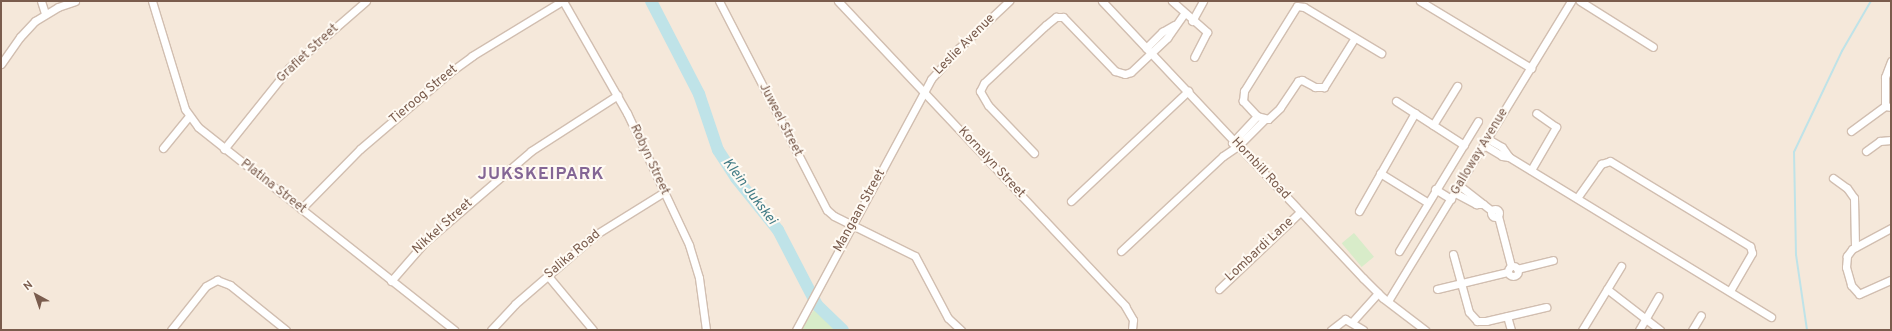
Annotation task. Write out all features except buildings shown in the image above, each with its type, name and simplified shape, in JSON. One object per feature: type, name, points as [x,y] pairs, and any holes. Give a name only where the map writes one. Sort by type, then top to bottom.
[{"type":"street","points":[[41,1],[45,13]]},
{"type":"street","points":[[1,64],[25,30],[45,13],[75,1]]},
{"type":"street","name":"Platina Street","points":[[152,1],[174,77],[189,116],[224,148],[454,330]]},
{"type":"street","name":"Grafiet Street","points":[[224,148],[289,68],[366,1]]},
{"type":"street","name":"Robyn Street","points":[[562,1],[618,95],[694,257],[706,330]]},
{"type":"street","name":"Tieroog Street","points":[[302,209],[356,153],[449,73],[472,56],[562,1]]},
{"type":"street","name":"Juweel Street","points":[[718,1],[824,205],[834,216],[854,224],[915,256],[948,318],[961,330]]},
{"type":"street","name":"Kornalyn Street","points":[[838,1],[1125,306],[1133,320],[1132,330]]},
{"type":"street","name":"Leslie Avenue","points":[[923,91],[944,63],[1009,1]]},
{"type":"street","name":"Hornbill Road","points":[[1102,1],[1378,293],[1425,330]]},
{"type":"street","points":[[1172,1],[1184,14],[1207,32],[1194,57]]},
{"type":"street","points":[[1192,21],[1203,1]]},
{"type":"street","points":[[1420,1],[1531,68]]},
{"type":"street","name":"Galloway Avenue","points":[[1388,301],[1460,186],[1571,1]]},
{"type":"street","points":[[1580,1],[1653,47]]},
{"type":"street","points":[[1261,118],[1243,101],[1244,91],[1295,7],[1304,7],[1354,39],[1381,53]]},
{"type":"street","points":[[1034,153],[988,105],[980,91],[984,83],[1054,19],[1066,19],[1119,73],[1131,72],[1152,53],[1167,38],[1174,25],[1184,14]]},
{"type":"street","points":[[1146,48],[1162,32],[1174,25]]},
{"type":"street","points":[[1230,149],[1233,140],[1261,118],[1271,117],[1280,108],[1298,81],[1302,80],[1318,88],[1324,87],[1354,39]]},
{"type":"street","points":[[1851,131],[1888,106],[1885,77],[1891,60]]},
{"type":"street","points":[[1433,125],[1457,86]]},
{"type":"street","name":"Mangaan Street","points":[[796,329],[833,259],[854,224],[923,91]]},
{"type":"street","points":[[1071,201],[1188,91]]},
{"type":"street","name":"Nikkel Street","points":[[391,281],[425,242],[531,150],[618,95]]},
{"type":"street","points":[[1396,101],[1464,145]]},
{"type":"street","points":[[1359,211],[1415,113]]},
{"type":"street","points":[[1531,170],[1555,130],[1554,124],[1536,113]]},
{"type":"street","points":[[163,148],[189,116]]},
{"type":"street","points":[[1121,251],[1230,149],[1238,146],[1261,118]]},
{"type":"street","points":[[1399,251],[1427,202],[1478,121]]},
{"type":"street","points":[[1866,151],[1880,141],[1891,140]]},
{"type":"street","points":[[1486,142],[1502,147],[1509,157],[1771,317]]},
{"type":"street","points":[[1577,198],[1603,162],[1610,161],[1621,167],[1751,247],[1752,253],[1730,291]]},
{"type":"street","points":[[1380,174],[1427,202]]},
{"type":"street","points":[[1833,178],[1847,188],[1854,198],[1856,247]]},
{"type":"street","points":[[1460,186],[1492,211],[1498,211],[1512,269]]},
{"type":"street","points":[[1435,189],[1476,204],[1483,204]]},
{"type":"street","name":"Salika Road","points":[[491,330],[515,304],[604,229],[664,192]]},
{"type":"street","name":"Lombardi Lane","points":[[1219,289],[1300,212]]},
{"type":"street","points":[[1891,228],[1856,247],[1849,253],[1846,267],[1848,279],[1856,292],[1862,295],[1891,280]]},
{"type":"street","points":[[1453,254],[1469,312],[1475,320],[1486,321],[1546,307]]},
{"type":"street","points":[[1437,289],[1512,269],[1553,260]]},
{"type":"street","points":[[1582,330],[1621,266]]},
{"type":"street","points":[[548,276],[593,330]]},
{"type":"street","points":[[171,330],[206,286],[218,280],[230,285],[286,330]]},
{"type":"street","points":[[1607,289],[1660,330]]},
{"type":"street","points":[[1352,322],[1378,293]]},
{"type":"street","points":[[1639,330],[1659,296]]},
{"type":"street","points":[[1692,330],[1701,315]]},
{"type":"street","points":[[1507,316],[1511,330]]},
{"type":"street","points":[[1331,330],[1344,319],[1352,322],[1362,330]]},
{"type":"shaded area","points":[[1,1],[1891,1],[1891,330],[1,330]]},
{"type":"green space","points":[[1354,233],[1374,257],[1362,267],[1342,243]]},
{"type":"green space","points":[[817,305],[820,307],[843,330],[801,330]]},
{"type":"waterway","name":"Klein Jukskei","points":[[651,1],[699,94],[718,150],[736,178],[778,230],[817,305],[843,330]]},
{"type":"waterway","points":[[1807,330],[1796,255],[1794,152],[1842,51],[1871,1]]},
{"type":"district","name":"JUKSKEIPARK","points":[[541,176]]}]
